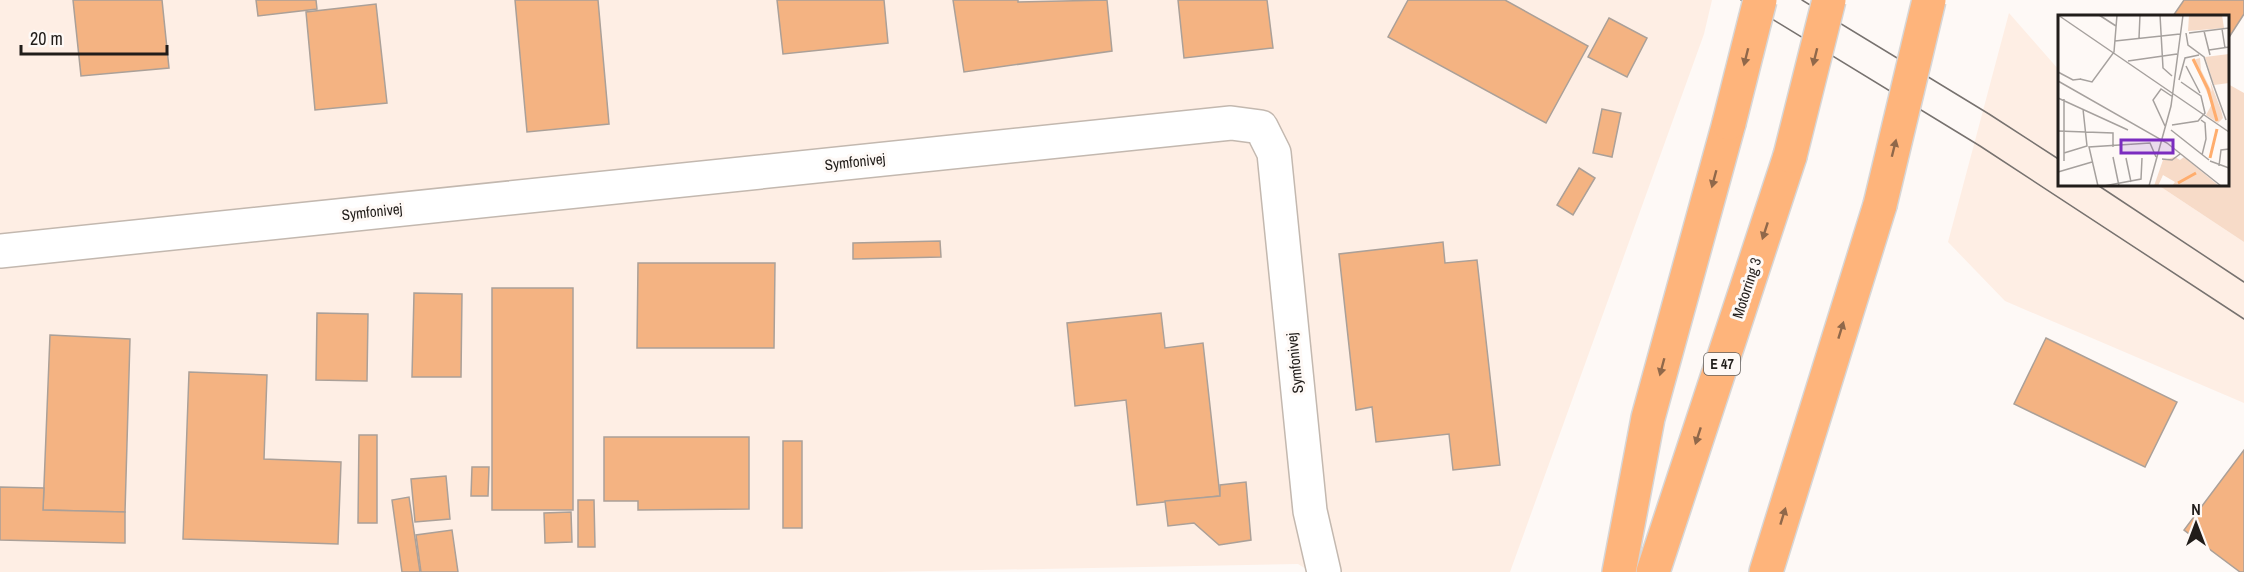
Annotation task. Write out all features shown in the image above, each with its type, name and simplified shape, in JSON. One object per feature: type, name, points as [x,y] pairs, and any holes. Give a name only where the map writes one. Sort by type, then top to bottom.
[{"type":"highway","points":[[1619,572],[1648,418],[1729,123],[1760,0]]},
{"type":"highway","name":"Motorring 3","points":[[1653,572],[1790,156],[1829,0]]},
{"type":"highway","points":[[1766,572],[1880,205],[1929,0]]},
{"type":"street","name":"Symfonivej","points":[[0,251],[1231,123],[1261,128],[1274,153],[1310,511],[1324,572]]},
{"type":"shaded area","points":[[0,0],[1712,0],[1704,34],[1510,572],[1311,572],[1298,564],[880,572],[0,572]]},
{"type":"shaded area","points":[[2009,13],[2058,69],[2058,186],[2160,186],[2244,242],[2244,403],[2005,301],[1948,242]]},
{"type":"shaded area","points":[[2229,85],[2244,93],[2244,242],[2160,186],[2229,186]]},
{"type":"building","points":[[73,0],[162,0],[169,68],[81,76]]},
{"type":"building","points":[[256,0],[316,0],[317,9],[258,16]]},
{"type":"building","points":[[515,0],[598,0],[609,124],[527,132]]},
{"type":"building","points":[[777,0],[884,0],[888,43],[783,54]]},
{"type":"building","points":[[953,0],[1018,0],[1018,2],[1107,0],[1112,51],[964,72]]},
{"type":"building","points":[[1178,0],[1267,0],[1273,48],[1184,58]]},
{"type":"building","points":[[1408,0],[1505,0],[1588,46],[1546,123],[1388,37]]},
{"type":"building","points":[[2184,0],[2244,0],[2244,14],[2229,37],[2229,15],[2174,15]]},
{"type":"building","points":[[376,4],[387,103],[315,110],[306,12]]},
{"type":"building","points":[[1609,18],[1647,38],[1627,77],[1588,57]]},
{"type":"building","points":[[1602,109],[1621,113],[1612,157],[1593,153]]},
{"type":"building","points":[[1579,168],[1595,178],[1573,215],[1557,205]]},
{"type":"building","points":[[940,241],[941,257],[853,259],[853,243]]},
{"type":"building","points":[[1443,242],[1445,263],[1477,260],[1500,465],[1453,470],[1449,434],[1376,442],[1372,407],[1356,410],[1339,254]]},
{"type":"building","points":[[638,263],[775,263],[774,348],[637,348]]},
{"type":"building","points":[[492,288],[573,288],[573,510],[492,510]]},
{"type":"building","points":[[414,293],[462,294],[461,377],[412,377]]},
{"type":"building","points":[[317,313],[368,314],[367,381],[316,380]]},
{"type":"building","points":[[1161,313],[1165,348],[1203,343],[1220,496],[1137,505],[1126,400],[1075,406],[1067,323]]},
{"type":"building","points":[[50,335],[130,339],[125,512],[43,510]]},
{"type":"building","points":[[2046,338],[2177,402],[2145,467],[2014,404]]},
{"type":"building","points":[[189,372],[267,375],[264,459],[341,462],[338,544],[183,539]]},
{"type":"building","points":[[359,435],[377,435],[377,523],[358,523]]},
{"type":"building","points":[[604,437],[749,437],[749,509],[638,510],[638,501],[604,501]]},
{"type":"building","points":[[783,441],[802,441],[802,528],[783,528]]},
{"type":"building","points":[[2244,450],[2244,572],[2240,572],[2184,530]]},
{"type":"building","points":[[472,467],[489,467],[488,496],[471,496]]},
{"type":"building","points":[[446,476],[450,519],[415,522],[411,479]]},
{"type":"building","points":[[1246,482],[1251,540],[1219,545],[1194,523],[1168,526],[1165,501],[1220,496],[1220,485]]},
{"type":"building","points":[[0,487],[44,488],[43,510],[125,512],[125,543],[0,540]]},
{"type":"building","points":[[409,497],[420,572],[402,572],[392,500]]},
{"type":"building","points":[[578,500],[594,500],[595,547],[578,547]]},
{"type":"building","points":[[571,512],[572,542],[545,543],[544,513]]},
{"type":"building","points":[[452,530],[458,572],[421,572],[416,535]]},
{"type":"tram line","points":[[1741,0],[1980,146],[2244,319]]},
{"type":"tram line","points":[[1802,0],[2058,159]]},
{"type":"tram line","points":[[2099,186],[2244,282]]}]
